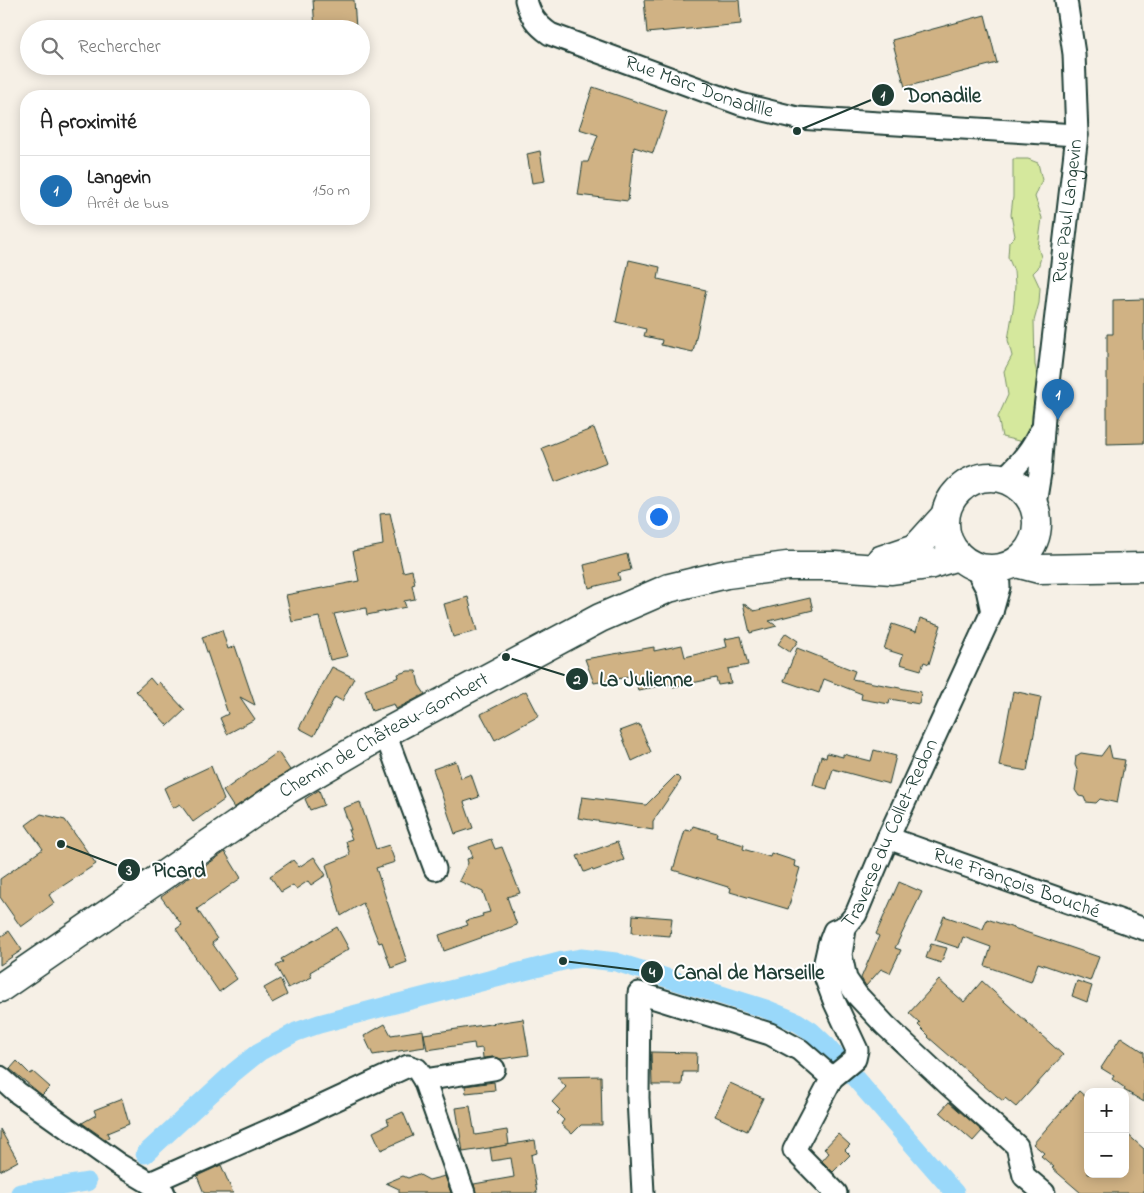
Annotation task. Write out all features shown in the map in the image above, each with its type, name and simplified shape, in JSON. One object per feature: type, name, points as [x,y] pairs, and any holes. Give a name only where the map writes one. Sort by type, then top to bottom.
[{"type":"street","name":"Rue Marc Donadille","points":[[526,0],[528,11],[537,25],[550,34],[740,104],[796,118],[1077,134]]},
{"type":"street","name":"Rue Paul Langevin","points":[[1035,504],[1040,474],[1044,422],[1077,134],[1074,54],[1066,0]]},
{"type":"street","name":"Rue Paul Langevin","points":[[1004,478],[1024,459],[1033,446],[1044,422]]},
{"type":"street","points":[[986,564],[1029,550],[1036,534],[1038,518],[1035,504],[1021,487],[1004,478],[984,477],[965,484],[951,498],[944,517],[946,538],[986,564],[1039,569],[1144,567]]},
{"type":"street","name":"Chemin de Château-Gombert","points":[[835,566],[886,559],[916,548],[944,517]]},
{"type":"street","points":[[1036,534],[1050,551],[1076,569]]},
{"type":"street","name":"Chemin de Château-Gombert","points":[[0,988],[287,790],[385,733],[600,618],[669,588],[727,574],[786,566],[835,566],[892,570],[928,565],[986,564]]},
{"type":"street","name":"Traverse du Collet-Redon","points":[[836,1193],[794,1150],[832,1078],[855,1059],[857,1050],[835,1003],[823,971],[829,944],[834,931],[846,926],[856,914],[888,838],[992,612],[987,589],[986,564]]},
{"type":"street","points":[[385,733],[435,869]]},
{"type":"street","name":"Rue François Bouché","points":[[888,838],[1144,929]]},
{"type":"street","points":[[846,926],[841,955],[846,979],[857,995],[942,1078],[1018,1146],[1024,1176],[1044,1193]]},
{"type":"street","points":[[643,1193],[638,1098],[640,993],[770,1034],[800,1050],[832,1078]]},
{"type":"street","points":[[0,1076],[18,1093],[118,1164],[157,1188],[290,1121],[408,1066],[417,1069],[424,1080],[464,1193]]},
{"type":"street","points":[[424,1080],[494,1069]]},
{"type":"green space","points":[[1013,159],[1028,159],[1038,163],[1042,180],[1035,197],[1042,218],[1038,247],[1041,257],[1038,268],[1033,273],[1040,288],[1039,303],[1034,321],[1035,365],[1039,382],[1034,430],[1027,443],[1002,437],[998,417],[1008,395],[1004,371],[1012,356],[1008,340],[1015,285],[1014,271],[1008,257],[1009,242],[1015,236],[1011,215]]},
{"type":"building","points":[[313,0],[354,0],[355,20],[314,20]]},
{"type":"building","points":[[644,0],[739,0],[741,24],[647,33]]},
{"type":"building","points":[[985,15],[997,63],[905,87],[892,40]]},
{"type":"building","points":[[593,87],[667,112],[653,153],[634,147],[628,201],[578,195],[583,162],[588,162],[598,135],[579,129]]},
{"type":"building","points":[[540,151],[545,181],[532,183],[527,154]]},
{"type":"building","points":[[629,260],[660,267],[658,279],[706,290],[693,352],[661,345],[662,340],[644,336],[646,329],[616,322]]},
{"type":"building","points":[[1144,299],[1144,443],[1107,444],[1107,334],[1113,334],[1113,300]]},
{"type":"building","points":[[594,428],[607,462],[555,482],[542,448]]},
{"type":"building","points":[[390,513],[403,572],[412,570],[415,584],[412,585],[415,599],[404,601],[406,607],[367,615],[366,608],[334,614],[348,656],[330,660],[319,617],[292,622],[286,595],[359,581],[353,551],[383,545],[380,514]]},
{"type":"building","points":[[627,554],[631,570],[618,573],[620,580],[589,588],[584,565]]},
{"type":"building","points":[[468,597],[477,631],[453,637],[444,604]]},
{"type":"building","points":[[810,598],[813,610],[769,621],[777,626],[750,633],[743,603],[754,611]]},
{"type":"building","points":[[920,618],[941,625],[929,664],[924,662],[921,670],[900,664],[903,655],[884,649],[892,624],[916,632]]},
{"type":"building","points":[[222,630],[228,649],[235,646],[255,705],[240,697],[255,719],[227,734],[220,718],[228,714],[202,637]]},
{"type":"building","points":[[786,633],[798,641],[790,652],[778,644]]},
{"type":"building","points":[[741,636],[748,665],[728,669],[731,683],[718,685],[716,678],[673,687],[672,684],[638,690],[634,676],[594,683],[585,659],[654,647],[654,651],[682,645],[685,657],[727,647],[725,639]]},
{"type":"building","points":[[797,648],[855,671],[852,679],[921,692],[919,704],[890,699],[889,704],[861,699],[862,694],[824,679],[819,693],[784,681]]},
{"type":"building","points":[[332,667],[354,678],[342,701],[335,697],[314,736],[299,728]]},
{"type":"building","points":[[416,671],[419,685],[425,694],[396,709],[394,704],[372,711],[365,690],[399,677],[398,674]]},
{"type":"building","points":[[150,678],[156,685],[159,682],[185,710],[168,726],[136,691]]},
{"type":"building","points":[[526,691],[539,716],[495,740],[481,714]]},
{"type":"building","points":[[1013,691],[1041,697],[1027,771],[999,766]]},
{"type":"building","points":[[639,724],[651,752],[632,761],[620,731]]},
{"type":"building","points":[[1109,745],[1112,758],[1125,760],[1117,803],[1100,799],[1096,803],[1086,802],[1084,797],[1079,796],[1075,790],[1078,772],[1075,765],[1076,756],[1081,753],[1101,756]]},
{"type":"building","points":[[874,750],[896,756],[889,784],[833,769],[827,789],[813,785],[821,756],[826,758],[827,753],[843,757],[843,754],[871,761]]},
{"type":"building","points":[[278,752],[290,770],[234,808],[223,791]]},
{"type":"building","points":[[456,761],[461,778],[471,774],[479,797],[464,802],[473,828],[455,834],[433,769]]},
{"type":"building","points":[[211,766],[224,800],[193,822],[180,804],[173,808],[164,788]]},
{"type":"building","points":[[676,775],[681,780],[653,821],[653,830],[578,818],[582,797],[646,805]]},
{"type":"building","points":[[319,790],[324,805],[310,810],[305,799]]},
{"type":"building","points":[[360,802],[376,849],[389,845],[395,862],[376,868],[407,962],[391,968],[382,942],[379,943],[363,903],[341,916],[326,865],[350,855],[346,841],[352,839],[348,830],[351,830],[343,808]]},
{"type":"building","points":[[41,814],[65,820],[96,864],[49,895],[54,903],[21,927],[0,897],[0,879],[43,849],[26,825]]},
{"type":"building","points":[[693,826],[717,833],[716,837],[744,845],[743,849],[770,857],[771,853],[795,861],[794,866],[800,868],[788,909],[730,892],[731,888],[673,870],[685,830],[691,831]]},
{"type":"building","points":[[491,839],[495,849],[502,847],[520,893],[507,897],[517,925],[444,951],[439,935],[468,925],[466,921],[490,912],[483,892],[459,881],[468,863],[467,859],[473,857],[469,847]]},
{"type":"building","points":[[617,842],[624,860],[593,871],[592,869],[584,872],[577,856]]},
{"type":"building","points":[[225,852],[241,878],[197,909],[217,939],[212,943],[237,979],[219,992],[176,929],[182,925],[161,897]]},
{"type":"building","points":[[314,857],[326,875],[311,885],[308,881],[296,889],[293,885],[281,892],[270,876],[293,860],[299,867]]},
{"type":"building","points":[[899,882],[922,892],[895,948],[901,950],[890,973],[881,969],[866,986],[861,978],[879,936],[876,934]]},
{"type":"building","points":[[633,915],[672,918],[670,936],[632,933]]},
{"type":"building","points":[[944,916],[983,929],[987,919],[1099,957],[1090,981],[1038,963],[1031,982],[985,966],[991,947],[963,937],[959,948],[935,940]]},
{"type":"building","points":[[337,927],[349,949],[310,972],[312,977],[288,988],[276,966],[283,962],[281,959]]},
{"type":"building","points":[[9,931],[22,950],[0,965],[0,937]]},
{"type":"building","points":[[931,944],[947,948],[941,963],[926,958]]},
{"type":"building","points":[[280,979],[287,995],[272,1003],[264,988]]},
{"type":"building","points":[[939,980],[964,1002],[982,981],[1063,1055],[1016,1107],[1005,1098],[1003,1101],[990,1091],[928,1037],[918,1025],[920,1023],[909,1013]]},
{"type":"building","points":[[1077,981],[1092,986],[1087,1002],[1072,996]]},
{"type":"building","points":[[523,1019],[529,1055],[501,1059],[493,1057],[483,1058],[482,1048],[475,1049],[474,1043],[427,1050],[424,1034]]},
{"type":"building","points":[[385,1024],[391,1035],[423,1030],[425,1047],[373,1055],[364,1036]]},
{"type":"building","points":[[1121,1037],[1144,1052],[1144,1102],[1129,1093],[1129,1088],[1125,1088],[1112,1079],[1114,1076],[1101,1068]]},
{"type":"building","points":[[651,1052],[697,1053],[696,1072],[683,1072],[682,1085],[652,1085]]},
{"type":"building","points":[[17,1061],[30,1074],[33,1072],[50,1087],[42,1095],[10,1069]]},
{"type":"building","points":[[601,1076],[602,1125],[581,1125],[572,1134],[561,1124],[564,1120],[557,1113],[560,1110],[552,1102],[566,1087],[557,1077]]},
{"type":"building","points":[[494,1082],[495,1090],[466,1093],[465,1086]]},
{"type":"building","points":[[730,1083],[763,1098],[747,1131],[715,1116]]},
{"type":"building","points":[[1079,1091],[1084,1095],[1084,1178],[1129,1178],[1129,1136],[1144,1149],[1144,1193],[1081,1193],[1052,1168],[1054,1167],[1041,1156],[1044,1153],[1033,1144]]},
{"type":"building","points":[[122,1099],[129,1124],[107,1133],[109,1137],[105,1139],[82,1123],[96,1115],[94,1110]]},
{"type":"building","points":[[949,1102],[982,1131],[973,1141],[940,1112]]},
{"type":"building","points":[[470,1106],[475,1135],[507,1130],[509,1145],[463,1152],[456,1108]]},
{"type":"building","points":[[403,1112],[413,1136],[381,1150],[373,1132],[389,1124],[387,1119]]},
{"type":"building","points":[[0,1129],[18,1161],[0,1171]]},
{"type":"building","points":[[838,1134],[850,1145],[845,1150],[850,1155],[833,1172],[822,1161],[829,1153],[824,1149]]},
{"type":"building","points":[[535,1140],[537,1153],[531,1155],[537,1193],[476,1193],[474,1184],[514,1177],[511,1158],[492,1161],[490,1148]]},
{"type":"building","points":[[221,1165],[233,1193],[204,1193],[197,1176]]},
{"type":"building","points":[[418,1174],[429,1180],[445,1176],[451,1193],[399,1193],[399,1189],[386,1183],[403,1176],[408,1178]]},
{"type":"waterway","points":[[145,1154],[233,1073],[259,1052],[296,1032],[387,1006],[581,958],[616,962],[766,1009],[797,1022],[811,1031],[827,1046],[955,1193]]},
{"type":"waterway","points":[[20,1193],[87,1182]]},
{"type":"place","name":"Donadile","points":[[797,131]]},
{"type":"place","name":"Langevin","points":[[1058,420]]},
{"type":"place","name":"La Julienne","points":[[506,657]]},
{"type":"place","name":"Picard","points":[[61,844]]},
{"type":"place","name":"Canal de Marseille","points":[[563,961]]}]
